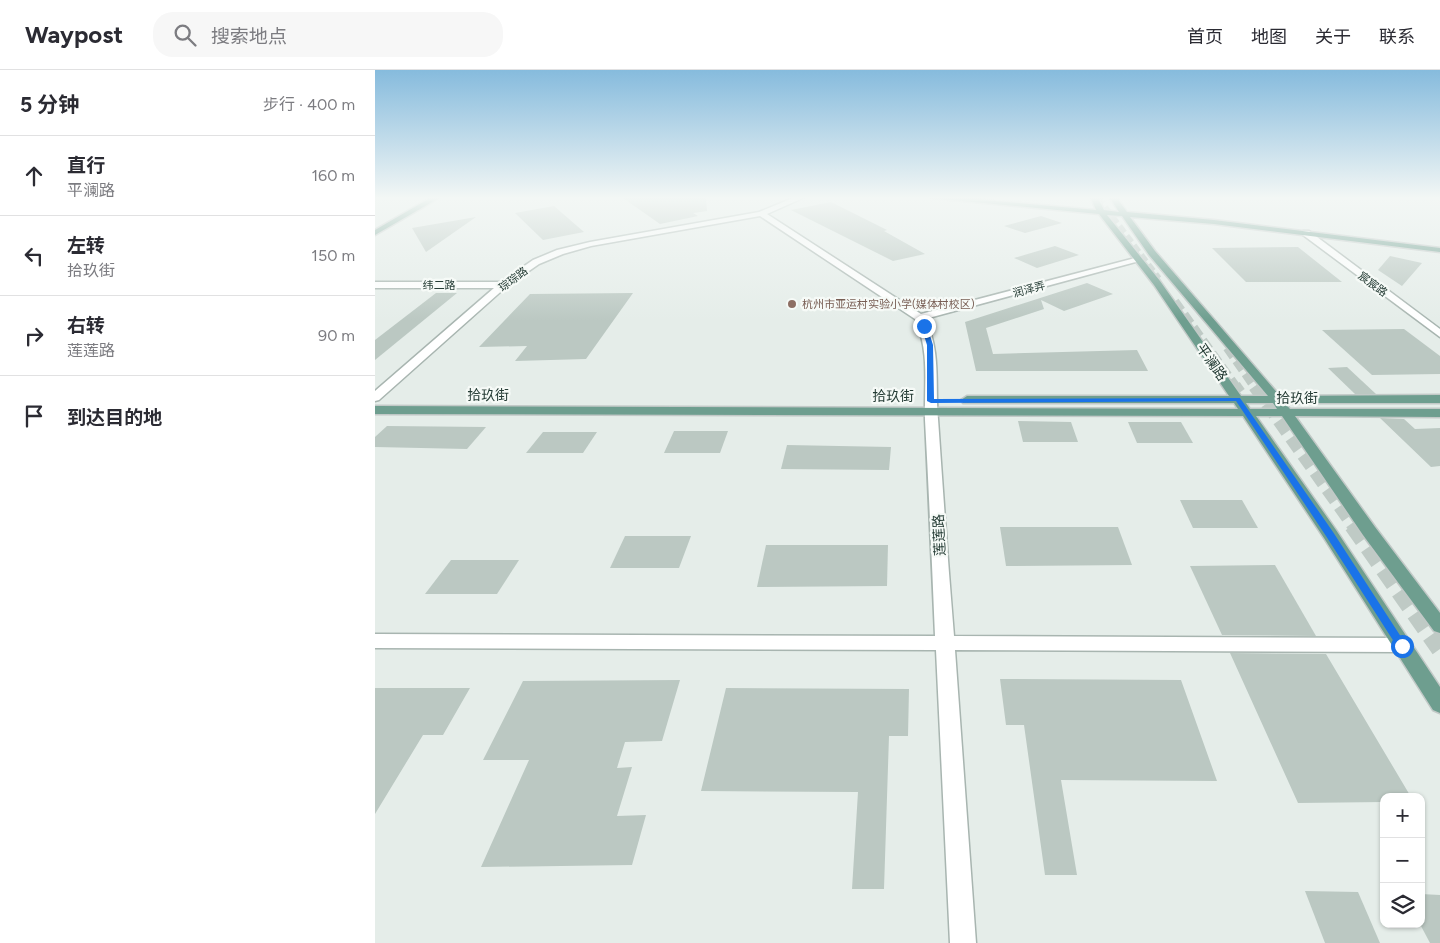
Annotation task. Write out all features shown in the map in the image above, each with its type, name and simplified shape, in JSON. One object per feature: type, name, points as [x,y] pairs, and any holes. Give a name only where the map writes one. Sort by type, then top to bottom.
[{"type":"main road","name":"平澜路","points":[[1123,239],[1157,282],[1247,413],[1440,704]]},
{"type":"main road","name":"平澜路","points":[[1142,239],[1152,253],[1277,399],[1369,531],[1440,626]]},
{"type":"main road","points":[[1352,239],[1440,250]]},
{"type":"main road","points":[[1412,239],[1440,242]]},
{"type":"main road","name":"拾玖街","points":[[375,399],[931,406],[1247,413],[1440,412]]},
{"type":"main road","name":"拾玖街","points":[[375,410],[931,406],[1277,399],[1440,399]]},
{"type":"street","name":"琮琮路","points":[[375,399],[503,285],[536,262],[576,248],[626,239]]},
{"type":"street","points":[[799,239],[919,318]]},
{"type":"street","name":"宸宸路","points":[[1315,239],[1440,334]]},
{"type":"street","name":"润泽弄","points":[[919,318],[1139,260]]},
{"type":"street","name":"纬二路","points":[[375,285],[503,285]]},
{"type":"street","name":"莲莲路","points":[[919,318],[924,326],[930,345],[931,406],[963,943]]},
{"type":"street","points":[[375,641],[1402,646]]},
{"type":"building","points":[[418,239],[445,239],[426,252]]},
{"type":"building","points":[[848,239],[898,239],[925,254],[893,261]]},
{"type":"building","points":[[1055,246],[1079,255],[1037,268],[1014,258]]},
{"type":"building","points":[[1298,247],[1342,282],[1246,282],[1212,248]]},
{"type":"building","points":[[1390,256],[1422,263],[1402,286],[1378,270]]},
{"type":"building","points":[[1087,283],[1113,294],[1064,311],[1041,300],[1044,309],[986,328],[993,354],[1137,350],[1148,371],[976,371],[965,322]]},
{"type":"building","points":[[436,293],[457,293],[375,360],[375,340]]},
{"type":"building","points":[[633,293],[586,359],[515,361],[527,346],[479,347],[530,294]]},
{"type":"building","points":[[1404,329],[1440,356],[1440,374],[1372,375],[1322,330]]},
{"type":"building","points":[[1347,367],[1376,394],[1355,394],[1328,368]]},
{"type":"building","points":[[1380,418],[1404,419],[1415,429],[1440,428],[1440,466],[1431,467]]},
{"type":"building","points":[[1018,421],[1071,422],[1078,442],[1023,442]]},
{"type":"building","points":[[1128,422],[1181,422],[1193,443],[1137,443]]},
{"type":"building","points":[[387,426],[486,427],[467,449],[375,447],[375,437]]},
{"type":"building","points":[[674,431],[728,431],[720,453],[664,453]]},
{"type":"building","points":[[543,432],[597,432],[583,453],[526,453]]},
{"type":"building","points":[[787,445],[891,447],[889,470],[781,469]]},
{"type":"building","points":[[1180,500],[1242,500],[1258,528],[1193,528]]},
{"type":"building","points":[[1000,527],[1118,527],[1132,565],[1006,566]]},
{"type":"building","points":[[625,536],[691,536],[679,568],[610,568]]},
{"type":"building","points":[[766,545],[888,545],[887,586],[757,587]]},
{"type":"building","points":[[451,560],[519,560],[497,594],[425,594]]},
{"type":"building","points":[[1275,565],[1316,636],[1222,635],[1190,566]]},
{"type":"building","points":[[1230,653],[1326,654],[1409,793],[1380,793],[1380,802],[1298,803]]},
{"type":"building","points":[[1000,679],[1181,680],[1217,781],[1061,780],[1077,875],[1045,875],[1024,725],[1006,725]]},
{"type":"building","points":[[680,680],[662,741],[625,742],[617,768],[632,767],[617,816],[646,815],[632,865],[481,867],[529,760],[483,760],[523,681]]},
{"type":"building","points":[[375,688],[470,688],[443,735],[423,735],[375,814]]},
{"type":"building","points":[[726,688],[909,689],[908,736],[889,736],[884,889],[852,889],[858,792],[701,791]]},
{"type":"building","points":[[1305,891],[1358,892],[1380,943],[1325,943]]},
{"type":"building","points":[[1425,894],[1440,895],[1440,943],[1430,943],[1422,928],[1425,928]]},
{"type":"tunnel","points":[[1128,239],[1158,279]]},
{"type":"tunnel","points":[[1174,302],[1235,387]]},
{"type":"tunnel","points":[[1228,347],[1256,387]]},
{"type":"tunnel","points":[[1234,386],[1239,393]]},
{"type":"tunnel","points":[[1255,386],[1354,526]]},
{"type":"tunnel","points":[[1353,525],[1440,649]]},
{"type":"place","name":"杭州市亚运村实验小学(媒体村校区)","points":[[792,304]]},
{"type":"route","points":[[924,326],[930,345],[931,401],[1238,400],[1402,646]]}]
